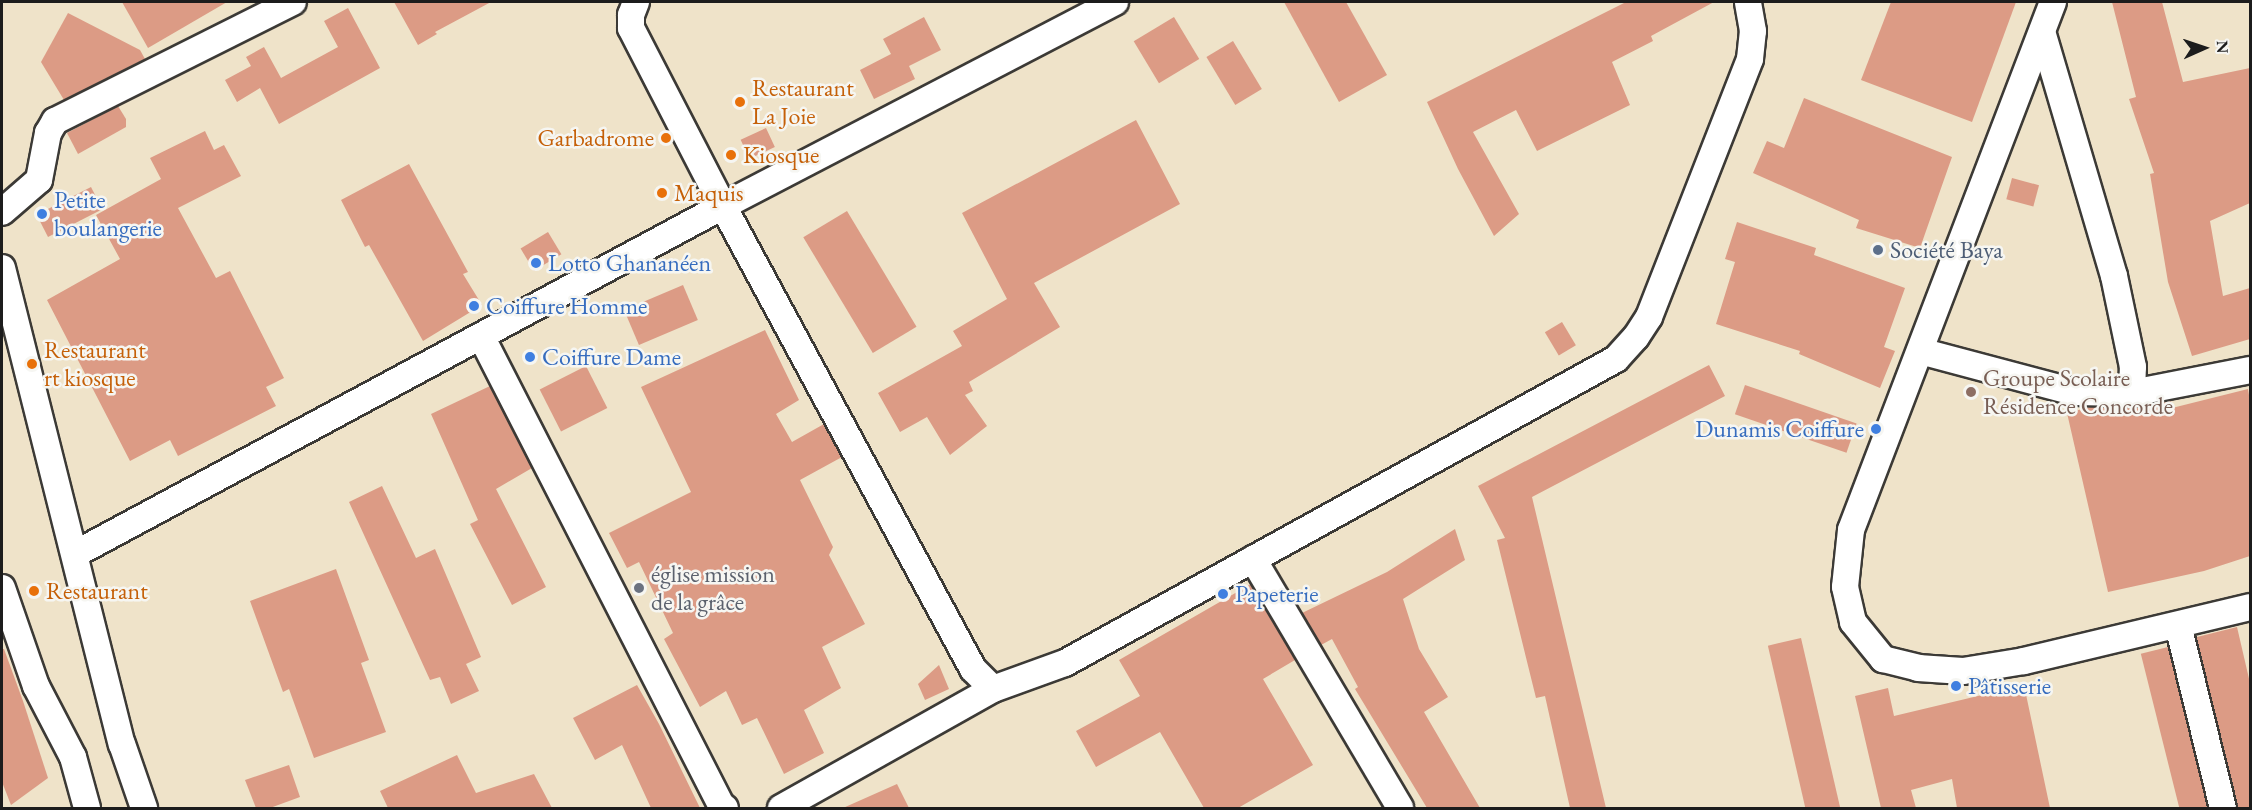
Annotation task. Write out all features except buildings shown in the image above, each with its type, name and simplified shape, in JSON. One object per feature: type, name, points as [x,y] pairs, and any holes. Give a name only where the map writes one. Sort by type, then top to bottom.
[{"type":"street","points":[[2,212],[39,180],[48,133],[55,121],[293,2]]},
{"type":"street","points":[[636,2],[631,15],[631,28],[723,206],[969,661],[993,689]]},
{"type":"street","points":[[75,554],[723,206],[1115,2]]},
{"type":"street","points":[[781,808],[993,689],[1065,663],[1616,359],[1636,337],[1648,317],[1750,59],[1753,31],[1748,2]]},
{"type":"street","points":[[2053,2],[1851,530],[1845,587],[1853,622],[1883,659],[1918,668],[1963,671],[2024,661],[2250,607]]},
{"type":"street","points":[[2042,32],[2114,276],[2133,367],[2132,393]]},
{"type":"street","points":[[2,279],[75,554],[122,744],[144,808]]},
{"type":"street","points":[[481,336],[725,808]]},
{"type":"street","points":[[1920,351],[2074,392],[2132,393],[2250,370]]},
{"type":"street","points":[[1253,559],[1400,808]]},
{"type":"street","points":[[2,588],[36,686],[73,757],[87,808]]},
{"type":"street","points":[[2178,625],[2223,808]]},
{"type":"place","name":"Restaurant La Joie","points":[[740,102]]},
{"type":"place","name":"Garbadrome","points":[[666,138]]},
{"type":"place","name":"Kiosque","points":[[731,155]]},
{"type":"place","name":"Maquis","points":[[662,193]]},
{"type":"place","name":"Petite boulangerie","points":[[42,214]]},
{"type":"place","name":"Société Baya","points":[[1878,250]]},
{"type":"place","name":"Lotto Ghananéen","points":[[536,263]]},
{"type":"place","name":"Coiffure Homme","points":[[474,306]]},
{"type":"place","name":"Coiffure Dame","points":[[530,357]]},
{"type":"place","name":"Restaurant rt kiosque","points":[[32,364]]},
{"type":"place","name":"Groupe Scolaire Résidence Concorde","points":[[1971,392]]},
{"type":"place","name":"Dunamis Coiffure","points":[[1876,429]]},
{"type":"place","name":"église mission de la grâce","points":[[639,588]]},
{"type":"place","name":"Restaurant","points":[[34,591]]},
{"type":"place","name":"Papeterie","points":[[1223,594]]},
{"type":"place","name":"Pâtisserie","points":[[1956,686]]}]
